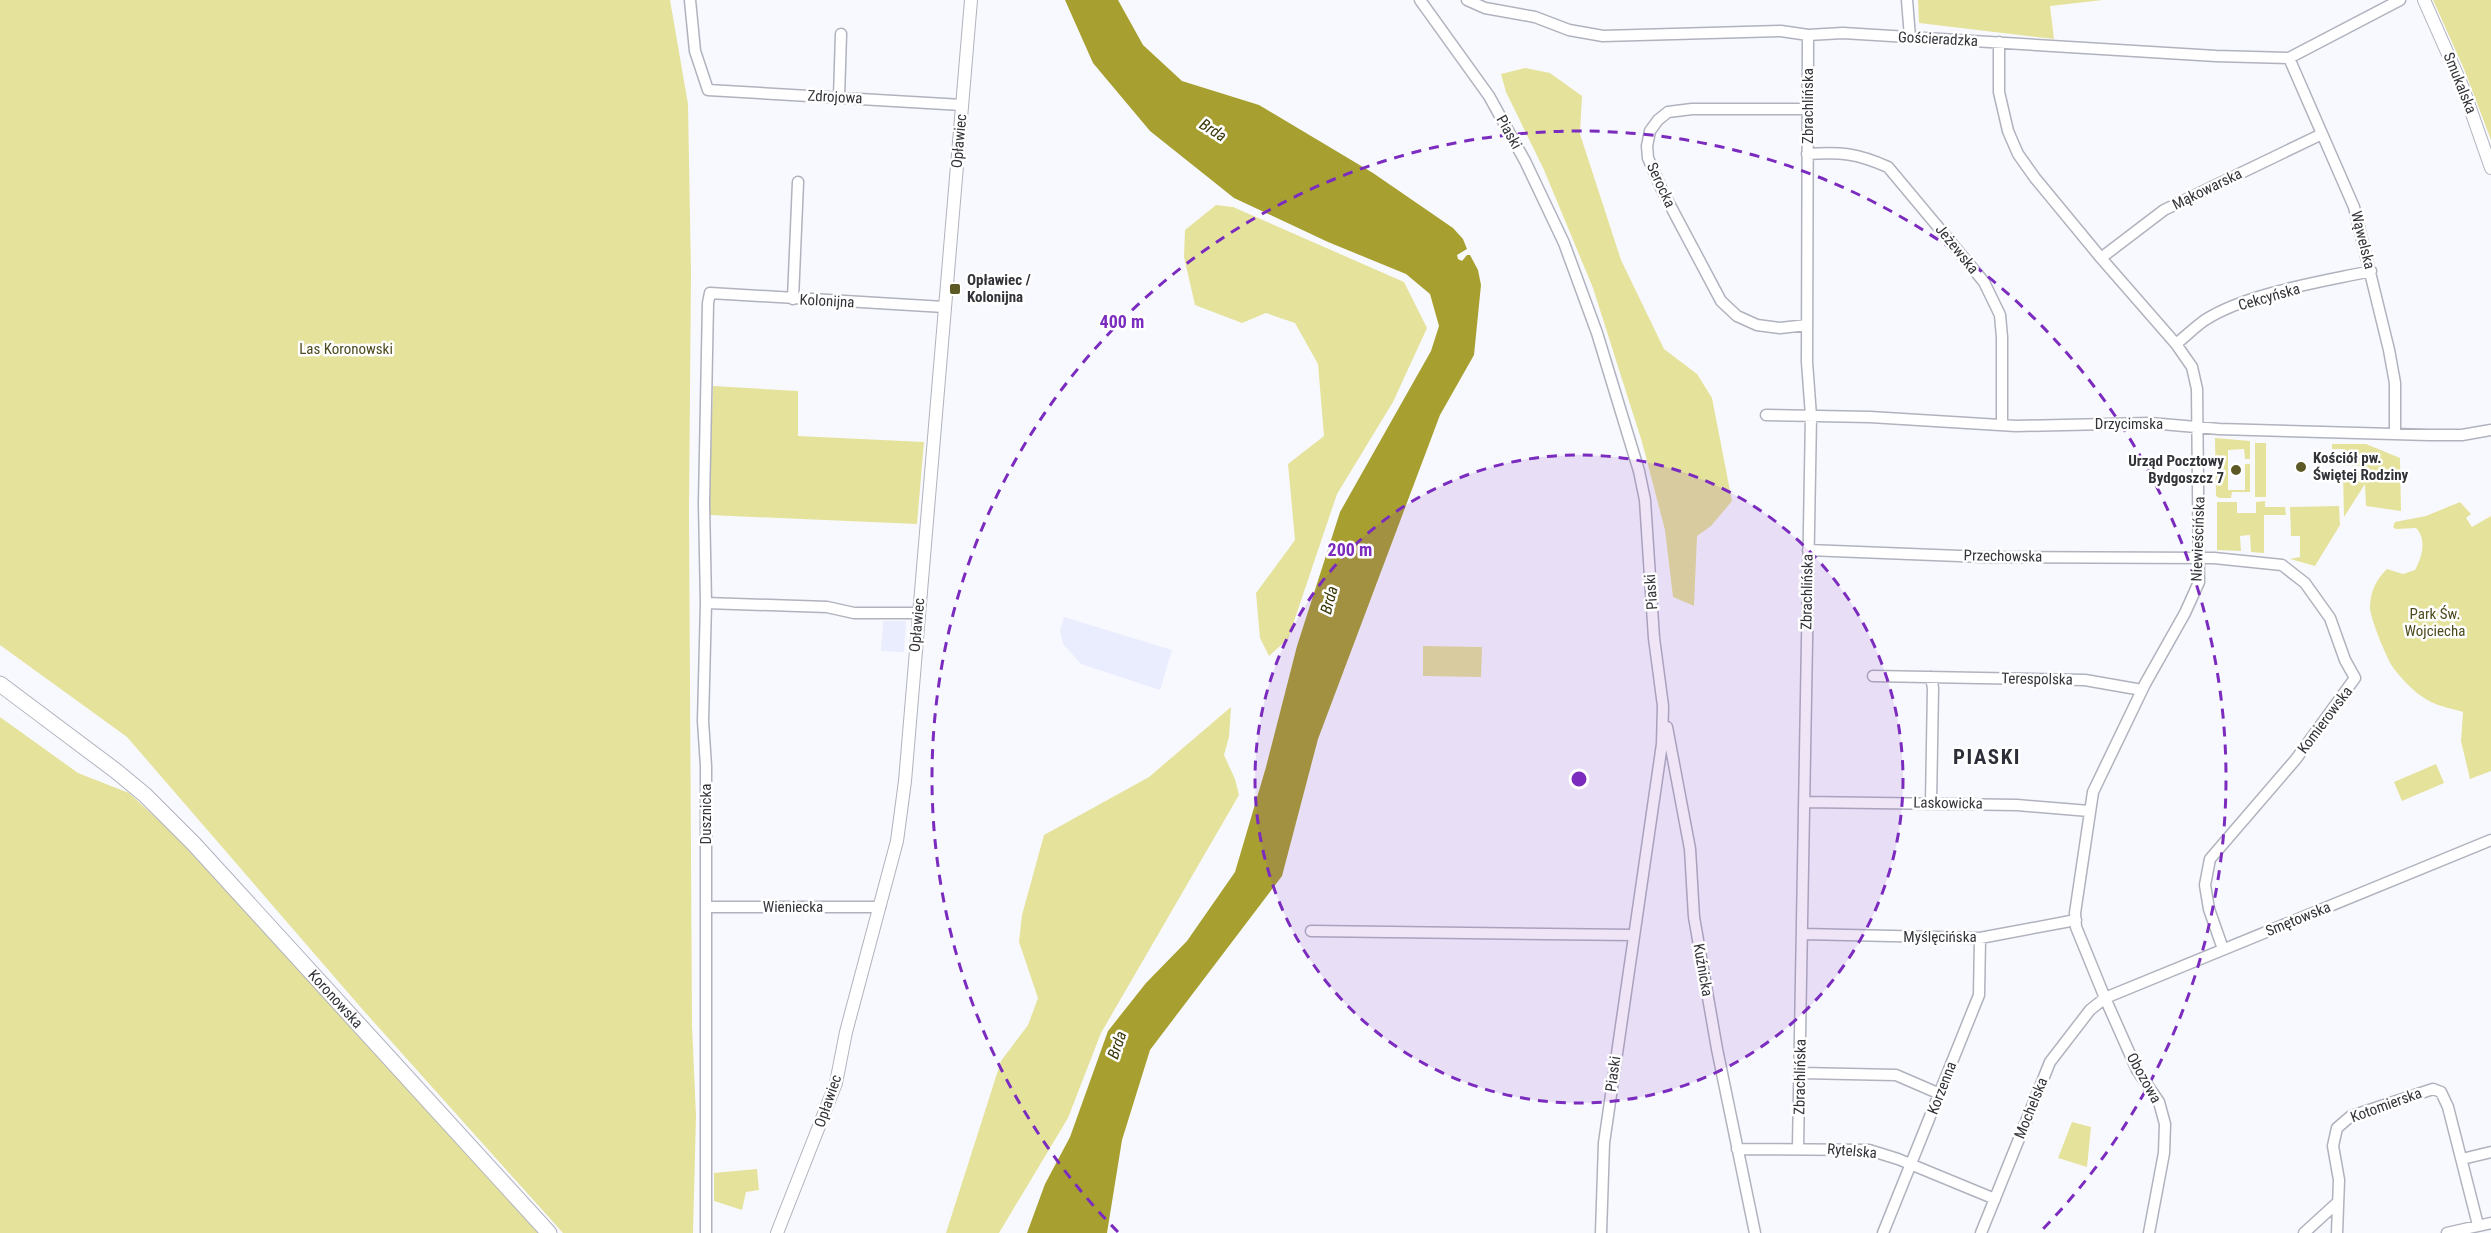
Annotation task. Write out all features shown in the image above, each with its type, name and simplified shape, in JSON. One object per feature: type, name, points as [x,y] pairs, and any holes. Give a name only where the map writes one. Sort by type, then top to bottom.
[{"type":"main road","name":"Koronowska","points":[[0,684],[116,771],[145,795],[194,843],[549,1233]]},
{"type":"street","name":"Zdrojowa","points":[[690,0],[695,51],[708,90],[962,105]]},
{"type":"street","name":"Opławiec","points":[[777,1233],[836,1083],[846,1032],[890,870],[899,821],[971,0]]},
{"type":"street","name":"Piaski","points":[[1420,0],[1489,96],[1525,161],[1564,243],[1597,333],[1639,471],[1645,500],[1654,638],[1664,706],[1660,764],[1604,1143],[1600,1233]]},
{"type":"street","name":"Gościeradzka","points":[[1467,0],[1485,8],[1535,17],[1569,30],[1602,36],[1782,31],[1808,35],[1843,33],[2217,56],[2289,58],[2400,0]]},
{"type":"street","points":[[1907,0],[1910,37]]},
{"type":"street","name":"Smukalska","points":[[2424,0],[2463,88],[2491,168]]},
{"type":"street","points":[[839,97],[841,34]]},
{"type":"street","name":"Zbrachlińska","points":[[1798,1148],[1801,1073],[1802,876],[1806,802],[1811,416],[1807,362],[1808,35]]},
{"type":"street","name":"Niewieścińska","points":[[1999,42],[1999,92],[2008,131],[2018,154],[2101,258],[2176,344],[2192,367],[2197,388],[2199,582],[2185,614],[2142,690],[2093,792],[2089,811],[2076,927],[2105,998]]},
{"type":"street","name":"Wąwelska","points":[[2289,58],[2354,207],[2371,271],[2395,383],[2395,434]]},
{"type":"street","name":"Serocka","points":[[1807,325],[1780,328],[1757,325],[1737,316],[1721,301],[1662,190],[1648,159],[1647,146],[1650,131],[1668,111],[1692,109],[1808,110]]},
{"type":"street","name":"Mąkowarska","points":[[2101,258],[2164,210],[2322,134]]},
{"type":"street","name":"Jeżewska","points":[[1807,154],[1844,152],[1888,167],[1984,282],[2000,315],[2001,425]]},
{"type":"street","points":[[793,299],[798,182]]},
{"type":"street","name":"Cekcyńska","points":[[2176,344],[2205,320],[2226,309],[2265,296],[2371,271]]},
{"type":"street","name":"Kolonijna","points":[[710,293],[945,307]]},
{"type":"street","name":"Dusznicka","points":[[706,1233],[706,766],[703,721],[706,603],[705,382],[710,293]]},
{"type":"street","name":"Drzycimska","points":[[1766,415],[1870,417],[2001,425],[2150,423],[2219,429],[2395,434],[2462,435],[2491,430]]},
{"type":"street","name":"Przechowska","points":[[1808,550],[1985,557],[2198,558]]},
{"type":"street","name":"Komierowska","points":[[2198,558],[2282,565],[2305,582],[2330,618],[2345,660],[2355,678],[2296,759],[2210,859],[2205,885],[2223,949]]},
{"type":"street","points":[[706,603],[827,607],[854,614],[918,613]]},
{"type":"street","name":"Terespolska","points":[[1873,676],[2085,680],[2142,690]]},
{"type":"street","points":[[1930,676],[1933,688],[1931,803]]},
{"type":"street","name":"Kuźnicka","points":[[1664,706],[1690,849],[1694,917],[1755,1233]]},
{"type":"street","name":"Laskowicka","points":[[1806,802],[2017,805],[2089,811]]},
{"type":"street","name":"Smętowska","points":[[2105,998],[2491,840]]},
{"type":"street","name":"Wieniecka","points":[[706,907],[880,907]]},
{"type":"street","name":"Myślęcińska","points":[[1803,934],[1980,938],[2076,920]]},
{"type":"street","points":[[1311,932],[1634,935]]},
{"type":"street","name":"Korzenna","points":[[1883,1233],[1979,995],[1980,938]]},
{"type":"street","name":"Mochelska","points":[[1982,1233],[2050,1062],[2090,1010],[2105,998]]},
{"type":"street","name":"Obozowa","points":[[2105,998],[2137,1070],[2158,1102],[2165,1124],[2164,1153],[2149,1233]]},
{"type":"street","points":[[1801,1073],[1880,1073],[1896,1076],[1940,1094]]},
{"type":"street","name":"Kotomierska","points":[[2337,1233],[2339,1180],[2334,1137],[2340,1124],[2351,1116],[2430,1089],[2437,1090],[2446,1100],[2478,1225]]},
{"type":"street","name":"Rytelska","points":[[1737,1149],[1869,1150],[1912,1164],[1995,1198]]},
{"type":"street","points":[[2462,1159],[2491,1152]]},
{"type":"street","points":[[2304,1233],[2338,1202]]},
{"type":"street","points":[[2447,1233],[2491,1223]]},
{"type":"shaded area","points":[[1064,617],[1172,650],[1160,690],[1081,664],[1063,644],[1060,631]]},
{"type":"shaded area","points":[[883,621],[906,621],[904,652],[881,651]]},
{"type":"green space","name":"Las Koronowski","points":[[0,0],[670,0],[688,104],[691,272],[689,512],[692,1025],[696,1116],[693,1233],[563,1233],[363,1010],[127,737],[0,645]]},
{"type":"green space","points":[[1918,0],[2103,0],[2050,6],[2054,39],[1919,23]]},
{"type":"green space","points":[[2433,0],[2491,0],[2491,140],[2464,69]]},
{"type":"green space","points":[[1525,68],[1550,73],[1582,96],[1580,134],[1621,260],[1664,349],[1697,374],[1712,398],[1732,501],[1711,526],[1697,536],[1694,606],[1673,597],[1665,530],[1642,442],[1593,288],[1544,170],[1506,92],[1501,74]]},
{"type":"green space","points":[[1216,205],[1233,207],[1404,282],[1427,328],[1393,402],[1337,494],[1288,639],[1269,656],[1260,638],[1256,593],[1295,540],[1288,464],[1324,436],[1318,364],[1295,323],[1266,313],[1242,323],[1195,305],[1184,257],[1185,230]]},
{"type":"green space","points":[[713,386],[798,391],[798,436],[924,442],[917,524],[709,515]]},
{"type":"green space","points":[[2215,438],[2250,441],[2250,459],[2245,459],[2244,449],[2228,450],[2228,490],[2245,490],[2245,464],[2250,464],[2250,492],[2232,492],[2231,498],[2216,496]]},
{"type":"green space","points":[[2255,443],[2266,443],[2266,497],[2255,497]]},
{"type":"green space","points":[[2332,444],[2366,444],[2400,458],[2401,511],[2366,506],[2365,484],[2344,517],[2343,472],[2366,471],[2366,466],[2343,465],[2343,449],[2332,449]]},
{"type":"green space","points":[[2265,501],[2265,507],[2285,507],[2286,515],[2264,515],[2264,553],[2251,552],[2250,535],[2240,536],[2241,551],[2217,550],[2217,502],[2237,502],[2237,513],[2256,513],[2256,502]]},
{"type":"green space","name":"Park Św. Wojciecha","points":[[2460,502],[2471,514],[2466,518],[2472,527],[2491,516],[2491,771],[2470,779],[2461,741],[2463,712],[2429,701],[2402,679],[2386,654],[2370,611],[2375,586],[2387,569],[2403,574],[2415,570],[2420,560],[2422,543],[2419,532],[2416,528],[2396,529],[2393,527],[2395,522],[2426,516]]},
{"type":"green space","points":[[2339,506],[2340,525],[2315,566],[2290,559],[2300,557],[2300,536],[2291,536],[2290,507]]},
{"type":"green space","points":[[1423,646],[1482,647],[1481,677],[1423,676]]},
{"type":"green space","points":[[1231,707],[1229,737],[1224,755],[1235,779],[1239,795],[1101,1033],[1068,1118],[999,1233],[946,1233],[1001,1061],[1028,1025],[1038,998],[1019,942],[1022,915],[1044,835],[1149,777]]},
{"type":"green space","points":[[0,717],[78,773],[129,793],[191,850],[540,1233],[0,1233]]},
{"type":"green space","points":[[2436,764],[2444,783],[2402,801],[2394,782]]},
{"type":"green space","points":[[2072,1122],[2091,1127],[2087,1167],[2058,1158]]},
{"type":"green space","points":[[757,1169],[759,1190],[746,1192],[742,1210],[714,1201],[714,1173]]},
{"type":"water","name":"Brda","points":[[1065,0],[1118,0],[1143,45],[1182,81],[1259,105],[1373,173],[1453,228],[1463,239],[1467,249],[1457,255],[1458,259],[1462,261],[1470,255],[1478,270],[1481,285],[1474,355],[1440,415],[1318,739],[1282,876],[1150,1050],[1122,1140],[1107,1233],[1027,1233],[1045,1184],[1070,1137],[1108,1031],[1146,983],[1187,941],[1235,872],[1266,767],[1297,646],[1340,512],[1431,351],[1439,326],[1430,294],[1406,274],[1328,242],[1234,198],[1150,131],[1093,63]]},
{"type":"place","name":"Opławiec / Kolonijna","points":[[955,289]]},
{"type":"place","name":"Kościół pw. Świętej Rodziny","points":[[2301,467]]},
{"type":"place","name":"Urząd Pocztowy Bydgoszcz 7","points":[[2236,470]]},
{"type":"district","name":"PIASKI","points":[[1987,757]]}]
